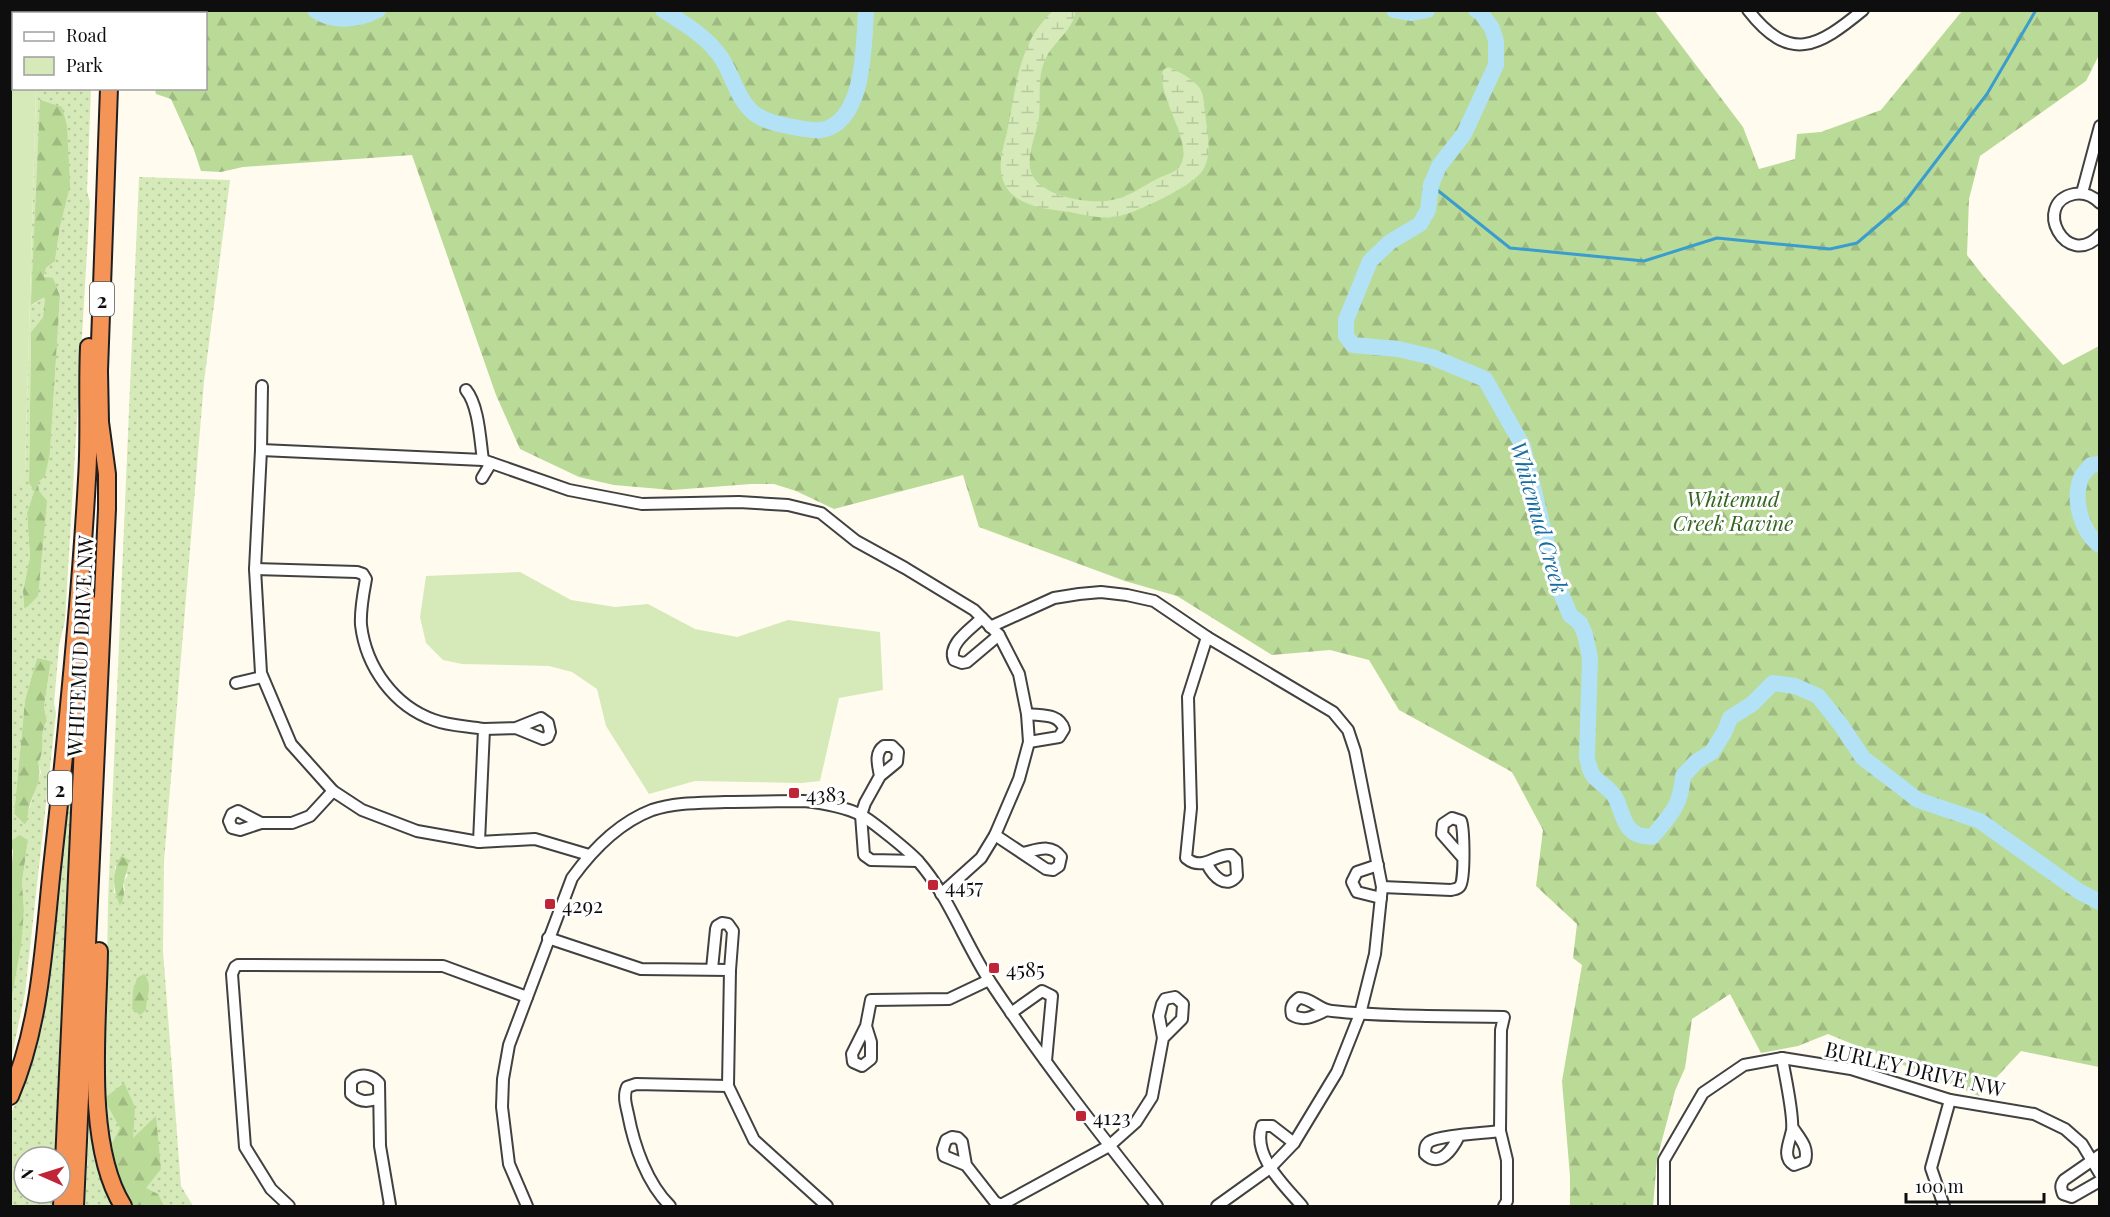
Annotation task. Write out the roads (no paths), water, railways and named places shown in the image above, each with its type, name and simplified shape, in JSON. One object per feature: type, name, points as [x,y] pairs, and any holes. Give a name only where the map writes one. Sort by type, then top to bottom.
[{"type":"highway","name":"WHITEMUD DRIVE NW","points":[[10,1096],[29,1040],[39,986],[73,662],[87,476],[87,390],[99,90]]},
{"type":"highway","name":"WHITEMUD DRIVE NW","points":[[75,1206],[107,509],[106,474],[100,422],[99,371],[109,90]]},
{"type":"highway","points":[[62,1206],[88,626],[87,476]]},
{"type":"highway","points":[[97,737],[102,837],[97,1053],[98,1114],[102,1149],[109,1174],[123,1206]]},
{"type":"street","points":[[1748,10],[1760,26],[1772,36],[1780,41],[1801,45],[1826,38],[1863,10]]},
{"type":"street","points":[[2082,193],[2090,155],[2100,126]]},
{"type":"street","points":[[2100,203],[2090,195],[2082,193],[2065,198],[2059,204],[2054,220],[2055,228],[2060,236],[2074,245],[2091,243],[2100,236]]},
{"type":"street","points":[[262,386],[255,569],[262,677],[291,744],[333,791],[362,810],[417,831],[479,842],[535,839],[588,855]]},
{"type":"street","points":[[466,390],[470,396],[487,461],[482,478]]},
{"type":"street","points":[[261,450],[487,461],[569,490],[642,504],[740,501],[788,505],[821,513],[856,541],[974,610],[999,635],[1019,674],[1027,714],[1029,742],[1019,779],[995,835],[981,858],[941,894]]},
{"type":"street","points":[[255,569],[363,574],[366,579],[361,608],[364,641],[373,667],[388,689],[409,707],[434,720],[484,729],[516,728]]},
{"type":"street","points":[[990,627],[1054,598],[1101,592],[1154,601],[1207,637],[1333,712],[1348,730],[1355,751],[1378,865],[1381,893],[1375,954],[1360,1014],[1337,1072],[1294,1143],[1270,1168],[1217,1206]]},
{"type":"street","points":[[982,618],[956,643],[953,649],[954,660],[967,662],[999,635]]},
{"type":"street","points":[[1207,637],[1188,697],[1191,808],[1186,858],[1207,864]]},
{"type":"street","points":[[236,683],[262,677]]},
{"type":"street","points":[[1027,714],[1057,718],[1062,722],[1064,729],[1059,737],[1029,742]]},
{"type":"street","points":[[479,842],[484,729]]},
{"type":"street","points":[[880,776],[861,815],[862,851],[867,859],[918,861]]},
{"type":"street","points":[[261,823],[292,823],[303,820],[310,816],[333,791]]},
{"type":"street","points":[[527,1206],[509,1164],[502,1107],[503,1079],[509,1045],[572,878],[588,855],[605,839],[631,821],[652,811],[678,804],[804,801],[861,815],[918,861],[941,894],[989,980],[1011,1013],[1109,1146],[1157,1206]]},
{"type":"street","points":[[995,835],[1023,853]]},
{"type":"street","points":[[1378,865],[1357,872],[1353,876],[1352,882],[1357,892],[1381,893],[1458,888],[1461,885],[1463,858]]},
{"type":"street","points":[[712,969],[717,926],[722,923],[728,924],[733,931],[728,1086],[754,1140],[827,1206]]},
{"type":"street","points":[[548,938],[641,969],[730,970]]},
{"type":"street","points":[[289,1206],[271,1189],[245,1147],[232,974],[235,967],[238,965],[443,966],[526,997]]},
{"type":"street","points":[[866,1026],[871,1000],[949,999],[989,980]]},
{"type":"street","points":[[1011,1013],[1042,991],[1052,996],[1046,1061]]},
{"type":"street","points":[[1325,1011],[1360,1014],[1504,1017],[1501,1030],[1500,1131],[1507,1160],[1507,1202],[1504,1206]]},
{"type":"street","points":[[966,1165],[995,1202],[1001,1205],[1109,1146],[1136,1122],[1152,1097],[1163,1038]]},
{"type":"street","points":[[1782,1058],[1793,1128]]},
{"type":"street","name":"BURLEY DRIVE NW","points":[[1664,1206],[1664,1160],[1703,1093],[1744,1065],[1782,1058],[1851,1069],[1950,1100],[2034,1114],[2065,1129],[2082,1144],[2096,1158],[2100,1174]]},
{"type":"street","points":[[670,1206],[660,1196],[633,1143],[625,1091],[627,1087],[636,1084],[728,1086]]},
{"type":"street","points":[[378,1098],[380,1146],[389,1206]]},
{"type":"street","points":[[1944,1206],[1931,1168],[1950,1100]]},
{"type":"street","points":[[1294,1143],[1272,1126],[1262,1126],[1258,1137],[1270,1168],[1302,1206]]},
{"type":"street","points":[[1460,1136],[1500,1131]]},
{"type":"street","points":[[2096,1158],[2064,1180],[2061,1190],[2063,1194],[2072,1197],[2100,1181]]},
{"type":"waterway","name":"Whitemud Creek","points":[[315,10],[330,17],[346,19],[378,10]]},
{"type":"waterway","name":"Whitemud Creek","points":[[663,10],[708,42],[724,63],[743,101],[755,114],[776,123],[815,130],[835,124],[846,113],[854,98],[862,61],[866,10]]},
{"type":"waterway","name":"Whitemud Creek","points":[[1394,10],[1412,13],[1427,10]]},
{"type":"waterway","name":"Whitemud Creek","points":[[1476,10],[1492,28],[1496,41],[1496,65],[1464,134],[1439,166],[1431,185],[1428,210],[1420,224],[1390,242],[1370,261],[1346,320],[1346,336],[1353,345],[1398,349],[1432,357],[1485,379],[1523,446],[1556,581],[1570,615],[1580,623],[1585,634],[1590,658],[1587,756],[1589,765],[1596,779],[1616,798],[1627,825],[1637,834],[1652,837],[1674,809],[1680,795],[1683,776],[1696,762],[1712,752],[1730,718],[1752,704],[1773,683],[1795,686],[1818,696],[1863,758],[1918,800],[1980,821],[2080,892],[2100,902]]},
{"type":"waterway","points":[[1431,185],[1510,248],[1644,261],[1717,238],[1830,249],[1857,243],[1905,202],[1987,94],[2036,10]]},
{"type":"waterway","name":"Whitemud Creek","points":[[2100,464],[2091,465],[2083,475],[2078,489],[2079,507],[2084,525],[2088,533],[2100,545]]},
{"type":"place","name":"4383","points":[[794,793]]},
{"type":"place","name":"4457","points":[[933,885]]},
{"type":"place","name":"4292","points":[[550,904]]},
{"type":"place","name":"4585","points":[[994,968]]},
{"type":"place","name":"4123","points":[[1081,1116]]},
{"type":"park label","name":"Whitemud Creek Ravine","points":[[1733,510]]}]
